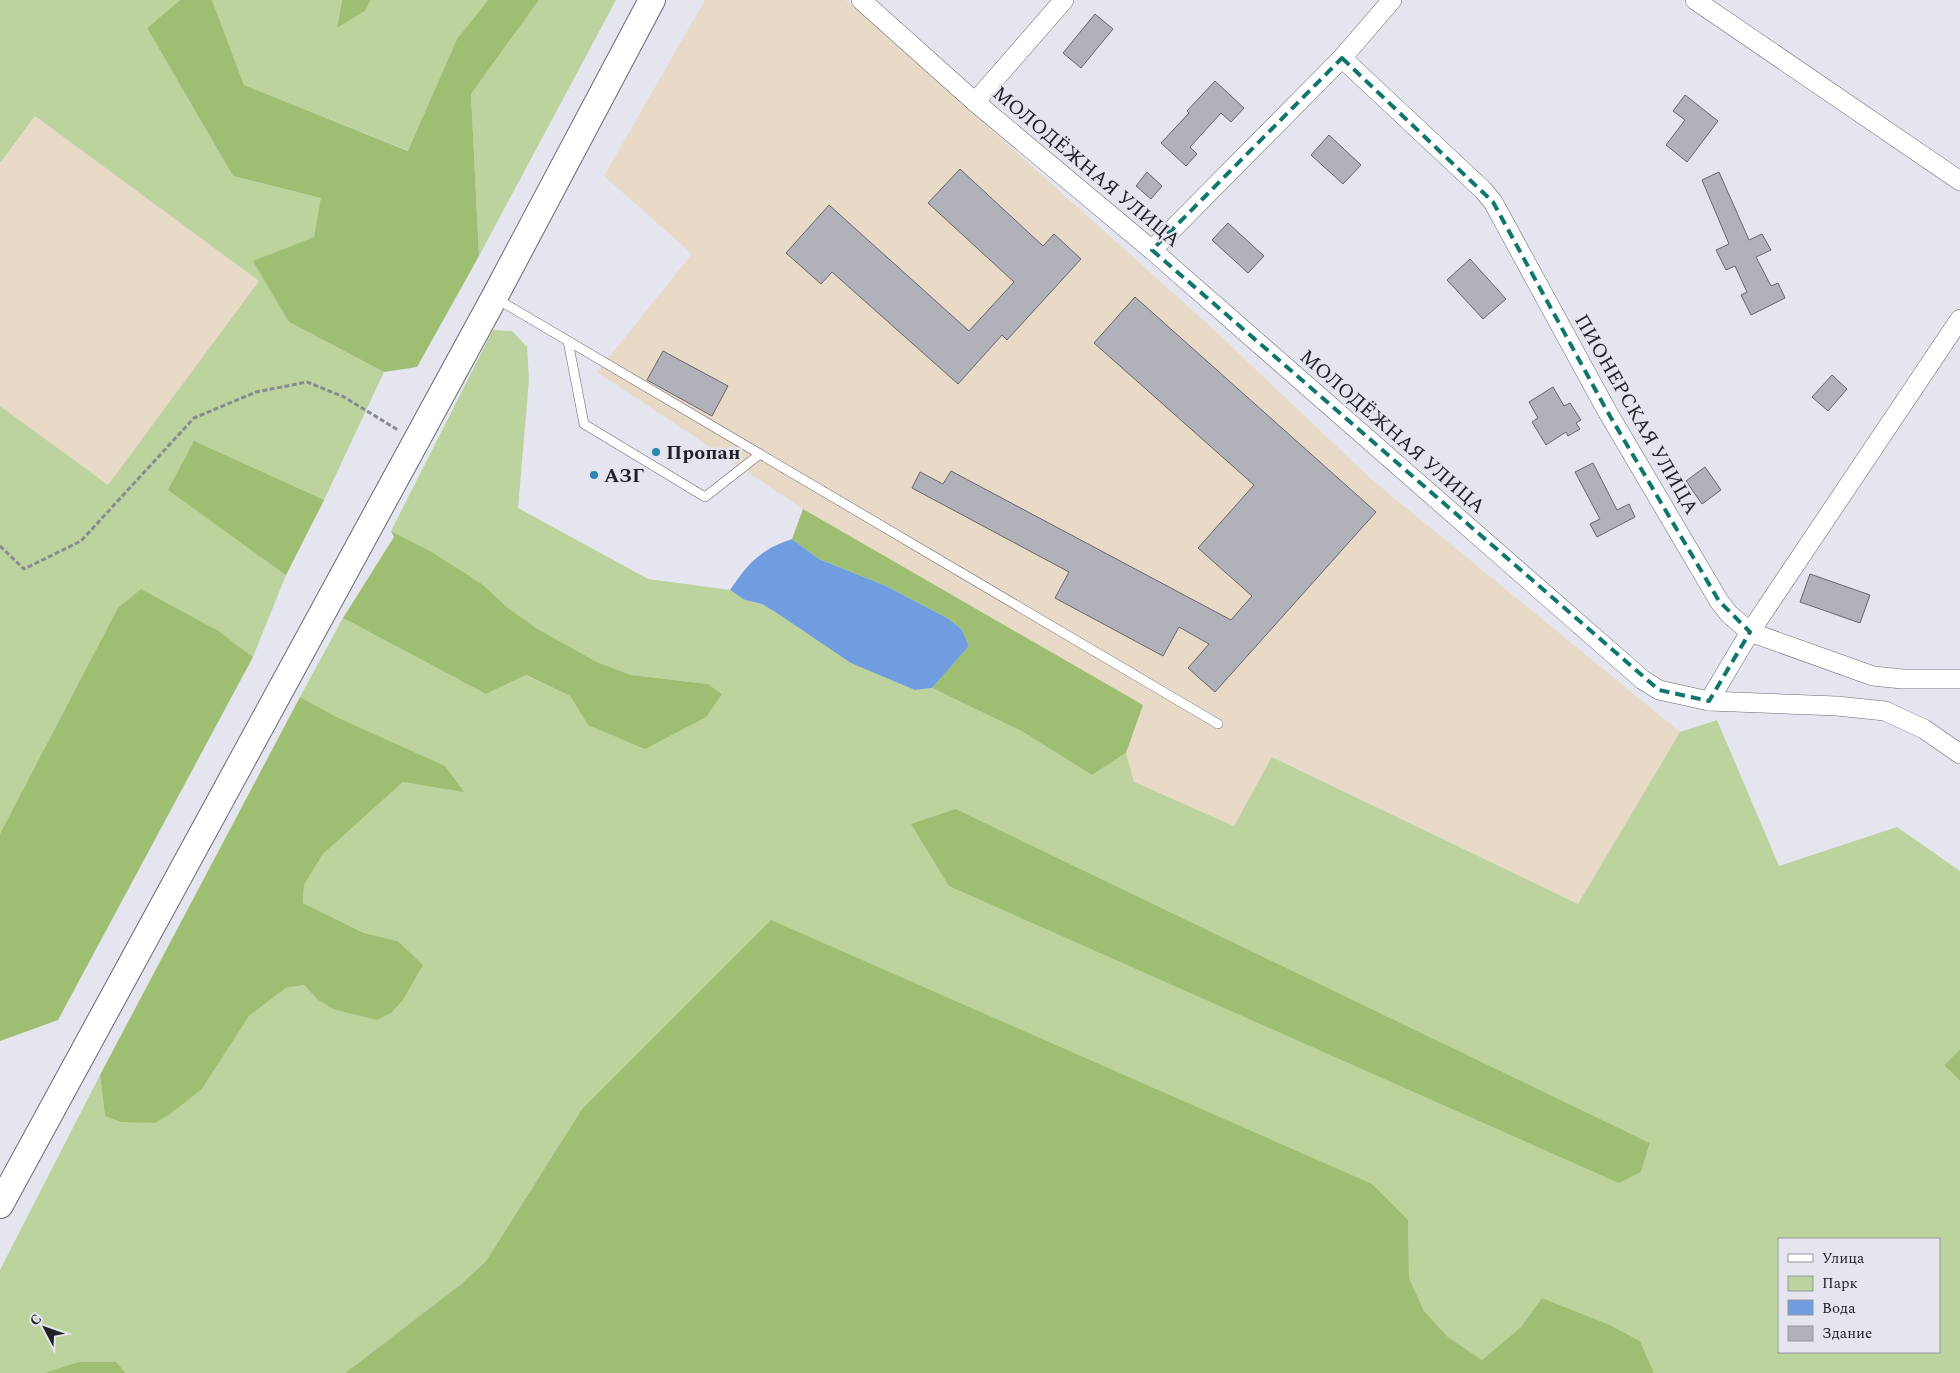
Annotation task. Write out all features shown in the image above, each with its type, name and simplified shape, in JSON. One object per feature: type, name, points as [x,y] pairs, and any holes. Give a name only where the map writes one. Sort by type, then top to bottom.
[{"type":"main road","points":[[0,1205],[494,298],[652,0]]},
{"type":"street","name":"МОЛОДЁЖНАЯ УЛИЦА","points":[[861,0],[975,102],[1152,250],[1643,680],[1659,690],[1678,696],[1709,701],[1838,706],[1885,711],[1924,729],[1960,754]]},
{"type":"street","points":[[975,102],[1064,0]]},
{"type":"street","points":[[1152,250],[1342,58],[1392,0]]},
{"type":"street","points":[[1695,0],[1960,181]]},
{"type":"street","name":"ПИОНЕРСКАЯ УЛИЦА","points":[[1342,58],[1484,190],[1493,202],[1607,410],[1728,614],[1750,632],[1873,676],[1902,679],[1960,678]]},
{"type":"street","points":[[1709,701],[1750,632],[1960,319]]},
{"type":"lane","points":[[494,298],[1218,724]]},
{"type":"lane","points":[[568,341],[584,424],[705,497],[760,454]]},
{"type":"path","points":[[0,546],[24,570],[81,541],[194,418],[256,392],[307,382],[344,397],[417,440]]},
{"type":"highlighted area","points":[[1342,58],[1493,202],[1607,411],[1719,601],[1750,632],[1709,701],[1659,690],[1152,250]]},
{"type":"shaded area","points":[[705,0],[846,0],[1211,327],[1372,480],[1680,732],[1578,904],[1273,757],[1234,826],[1133,782],[1126,753],[1143,705],[803,509],[597,372],[692,254],[604,176]]},
{"type":"shaded area","points":[[35,116],[259,281],[108,486],[0,406],[0,163]]},
{"type":"green space","points":[[0,0],[180,0],[147,28],[233,176],[322,198],[314,237],[254,261],[289,322],[384,372],[324,500],[286,575],[253,657],[220,632],[0,834],[0,406],[108,485],[259,281],[35,116],[0,163]]},
{"type":"green space","points":[[180,0],[212,0],[244,85],[408,151],[457,39],[488,0],[539,0],[471,94],[479,256],[417,367],[384,372],[289,322],[253,261],[314,237],[321,198],[233,176],[147,28]]},
{"type":"green space","points":[[212,0],[342,0],[337,28],[365,11],[371,0],[488,0],[457,39],[409,151],[244,85]]},
{"type":"green space","points":[[342,0],[371,0],[365,11],[337,28]]},
{"type":"green space","points":[[539,0],[616,0],[479,256],[471,94]]},
{"type":"green space","points":[[493,330],[512,331],[527,347],[529,380],[518,508],[648,579],[730,590],[745,600],[762,604],[915,690],[932,688],[1023,732],[1092,775],[1126,753],[1134,782],[1234,826],[1272,757],[1578,904],[1680,732],[1717,720],[1779,866],[1897,827],[1960,871],[1960,1049],[1944,1065],[1960,1081],[1960,1373],[1654,1373],[1640,1341],[1608,1324],[1542,1298],[1521,1327],[1482,1360],[1448,1337],[1424,1311],[1409,1278],[1408,1220],[582,1109],[486,1261],[460,1285],[345,1373],[126,1373],[116,1362],[78,1362],[44,1373],[0,1373],[0,1270],[100,1075],[105,1116],[155,1123],[202,1089],[249,1016],[286,988],[304,985],[318,1000],[403,1000],[423,965],[398,941],[364,933],[303,903],[304,885],[323,854],[403,782],[463,791],[300,697],[343,618],[486,694],[525,675],[570,696],[588,725],[722,694],[708,684],[631,675],[597,662],[536,628],[508,608],[482,584],[432,552],[391,531]],"holes":[[[956,809],[1650,1143],[1641,1172]]]},
{"type":"green space","points":[[194,441],[324,500],[286,575],[168,490]]},
{"type":"green space","points":[[803,509],[1143,705],[1126,753],[1092,775],[1023,732],[932,688],[969,646],[962,630],[949,619],[886,586],[819,559],[792,539]]},
{"type":"green space","points":[[391,531],[432,552],[482,584],[508,608],[536,628],[597,662],[631,675],[708,684],[722,694],[706,717],[645,749],[588,725],[570,696],[526,675],[486,694],[343,618],[394,537]]},
{"type":"green space","points":[[141,589],[220,632],[253,657],[58,1020],[0,1041],[0,834],[118,608]]},
{"type":"green space","points":[[300,697],[336,717],[445,766],[464,792],[403,782],[323,854],[304,885],[303,903],[364,933],[398,941],[423,965],[403,1000],[391,1013],[377,1020],[333,1009],[318,1000],[304,985],[286,988],[249,1016],[202,1089],[170,1114],[155,1123],[121,1122],[105,1116],[100,1075]]},
{"type":"green space","points":[[956,809],[1650,1143],[1641,1172],[1619,1183],[949,886],[911,824]]},
{"type":"green space","points":[[771,920],[1372,1184],[1408,1220],[1409,1278],[1424,1311],[1448,1337],[1482,1360],[1521,1327],[1542,1298],[1608,1324],[1640,1341],[1654,1373],[345,1373],[460,1285],[486,1261],[582,1109]]},
{"type":"green space","points":[[1960,1049],[1960,1081],[1944,1065]]},
{"type":"green space","points":[[78,1362],[116,1362],[126,1373],[44,1373]]},
{"type":"water","points":[[792,539],[819,559],[886,586],[949,619],[962,630],[969,646],[932,688],[915,690],[851,663],[777,613],[762,604],[745,600],[730,590],[756,558],[771,548]]},
{"type":"building","points":[[1095,14],[1113,29],[1081,68],[1063,53]]},
{"type":"building","points":[[1215,81],[1244,108],[1231,122],[1221,113],[1190,147],[1197,154],[1186,166],[1161,143]]},
{"type":"building","points":[[1685,95],[1718,121],[1687,162],[1666,145],[1685,120],[1673,111]]},
{"type":"building","points":[[1329,135],[1361,165],[1343,184],[1311,155]]},
{"type":"building","points":[[960,169],[1043,246],[1054,234],[1081,259],[1007,340],[1002,335],[958,384],[832,272],[821,284],[786,253],[829,205],[969,331],[1014,282],[928,203]]},
{"type":"building","points":[[1147,172],[1162,186],[1151,199],[1136,186]]},
{"type":"building","points":[[1719,172],[1749,240],[1762,234],[1771,250],[1756,257],[1771,286],[1778,283],[1785,298],[1751,315],[1741,295],[1747,292],[1735,266],[1726,270],[1716,250],[1729,244],[1702,180]]},
{"type":"building","points":[[1228,223],[1264,256],[1248,273],[1212,240]]},
{"type":"building","points":[[1470,259],[1506,299],[1483,319],[1447,280]]},
{"type":"building","points":[[1135,297],[1376,512],[1215,692],[1188,668],[1209,644],[1179,627],[1163,656],[1055,598],[1069,572],[912,488],[920,472],[943,484],[951,471],[1231,620],[1252,596],[1198,548],[1254,485],[1094,343]]},
{"type":"building","points":[[663,351],[728,386],[712,416],[647,380]]},
{"type":"building","points":[[1832,375],[1847,389],[1828,411],[1812,397]]},
{"type":"building","points":[[1553,387],[1564,406],[1570,403],[1581,420],[1576,423],[1580,429],[1568,436],[1566,432],[1546,445],[1532,422],[1538,418],[1529,402]]},
{"type":"building","points":[[1593,463],[1617,510],[1629,504],[1635,517],[1597,537],[1590,524],[1600,519],[1575,472]]},
{"type":"building","points":[[1705,467],[1721,490],[1702,504],[1686,481]]},
{"type":"building","points":[[1810,574],[1870,595],[1860,623],[1800,602]]},
{"type":"place","name":"Пропан","points":[[656,452]]},
{"type":"place","name":"АЗГ","points":[[594,475]]}]
